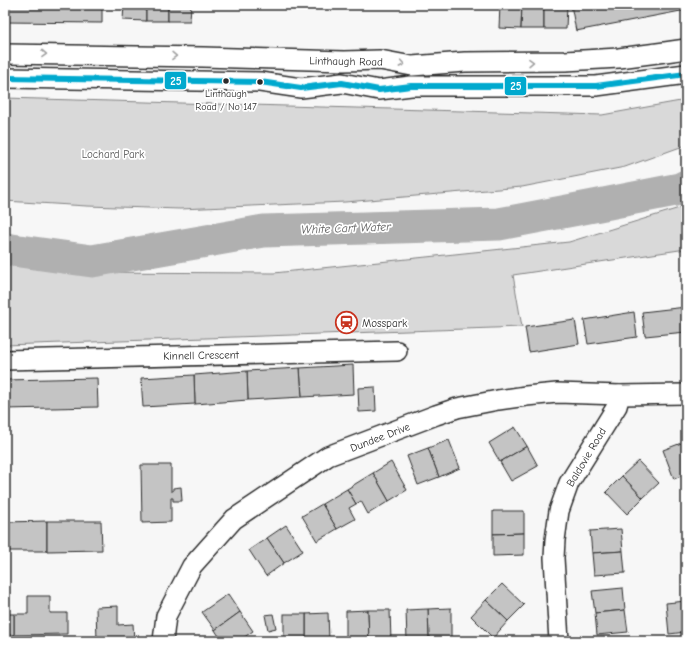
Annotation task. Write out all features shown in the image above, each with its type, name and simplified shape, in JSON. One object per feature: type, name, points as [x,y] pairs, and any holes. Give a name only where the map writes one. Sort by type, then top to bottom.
[{"type":"street","name":"Linthaugh Road","points":[[5,54],[344,61],[380,60],[412,66],[465,62],[565,61],[619,58],[686,48]]},
{"type":"street","name":"Linthaugh Road","points":[[5,78],[260,82],[301,88],[342,83],[379,90],[411,86],[596,86],[686,74]]},
{"type":"street","name":"Kinnell Crescent","points":[[5,360],[397,350]]},
{"type":"street","name":"Dundee Drive","points":[[163,641],[166,616],[192,566],[234,519],[328,456],[436,415],[457,408],[480,403],[518,397],[557,394],[686,394]]},
{"type":"street","name":"Baldovie Road","points":[[559,641],[554,558],[559,510],[569,483],[617,406],[620,395]]},
{"type":"green space","name":"Lochard Park","points":[[5,98],[602,115],[686,100],[686,145],[625,167],[522,187],[345,202],[180,209],[87,206],[5,201]]},
{"type":"green space","points":[[686,206],[686,249],[513,275],[522,327],[5,345],[5,259],[85,272],[274,273],[569,242]]},
{"type":"building","points":[[5,5],[102,5],[102,23],[5,22]]},
{"type":"building","points":[[124,5],[146,5],[146,21],[123,20]]},
{"type":"building","points":[[146,5],[168,5],[168,21],[146,21]]},
{"type":"building","points":[[168,5],[191,5],[190,21],[168,21]]},
{"type":"building","points":[[500,5],[522,5],[521,29],[499,28]]},
{"type":"building","points":[[522,5],[544,5],[544,29],[521,29]]},
{"type":"building","points":[[544,5],[567,5],[566,29],[544,29]]},
{"type":"building","points":[[571,5],[686,5],[686,10],[576,31]]},
{"type":"building","points":[[686,307],[686,332],[645,336],[642,312]]},
{"type":"building","points":[[634,312],[637,337],[588,344],[584,320]]},
{"type":"building","points":[[575,320],[579,344],[529,352],[525,327]]},
{"type":"building","points":[[353,365],[354,394],[302,397],[300,368]]},
{"type":"building","points":[[300,368],[302,397],[248,400],[247,371]]},
{"type":"building","points":[[247,371],[248,400],[195,404],[194,375]]},
{"type":"building","points":[[194,375],[195,404],[143,407],[141,378]]},
{"type":"building","points":[[97,378],[98,407],[5,409],[5,380]]},
{"type":"building","points":[[375,387],[376,411],[359,412],[358,388]]},
{"type":"building","points":[[515,427],[527,446],[500,462],[489,443]]},
{"type":"building","points":[[449,440],[460,468],[439,477],[428,448]]},
{"type":"building","points":[[684,442],[686,448],[686,474],[674,479],[663,450]]},
{"type":"building","points":[[527,446],[538,466],[511,481],[500,462]]},
{"type":"building","points":[[428,448],[439,477],[418,485],[407,456]]},
{"type":"building","points":[[638,461],[659,483],[643,498],[622,476]]},
{"type":"building","points":[[391,462],[407,490],[389,501],[373,473]]},
{"type":"building","points":[[141,465],[171,465],[171,491],[173,491],[173,488],[181,487],[182,501],[173,501],[173,498],[171,498],[171,522],[142,523]]},
{"type":"building","points":[[373,473],[389,501],[368,514],[361,501],[356,504],[347,489]]},
{"type":"building","points":[[622,476],[643,498],[627,514],[606,492]]},
{"type":"building","points":[[347,489],[356,504],[349,508],[355,519],[337,529],[322,504]]},
{"type":"building","points":[[322,504],[337,529],[317,541],[302,516]]},
{"type":"building","points":[[493,511],[524,511],[524,533],[493,534]]},
{"type":"building","points":[[47,521],[47,551],[5,551],[5,522]]},
{"type":"building","points":[[47,521],[101,521],[102,550],[47,551]]},
{"type":"building","points":[[286,525],[303,551],[284,563],[267,538]]},
{"type":"building","points":[[621,529],[623,551],[592,553],[590,531]]},
{"type":"building","points":[[524,533],[524,555],[493,556],[493,534]]},
{"type":"building","points":[[267,538],[284,563],[266,576],[249,550]]},
{"type":"building","points":[[623,551],[625,573],[594,575],[592,553]]},
{"type":"building","points":[[502,584],[524,605],[508,621],[486,600]]},
{"type":"building","points":[[623,588],[625,610],[595,613],[592,591]]},
{"type":"building","points":[[228,594],[240,612],[215,630],[202,612]]},
{"type":"building","points":[[28,596],[50,596],[50,613],[67,613],[67,634],[14,635],[14,614],[28,614]]},
{"type":"building","points":[[486,600],[508,621],[493,638],[471,616]]},
{"type":"building","points":[[686,601],[686,632],[669,634],[666,603]]},
{"type":"building","points":[[118,606],[118,625],[133,624],[134,641],[97,641],[96,607]]},
{"type":"building","points":[[451,608],[451,639],[429,640],[428,609]]},
{"type":"building","points":[[428,609],[429,640],[407,641],[406,610]]},
{"type":"building","points":[[368,610],[369,641],[346,641],[346,611]]},
{"type":"building","points":[[368,610],[390,610],[391,641],[369,641]]},
{"type":"building","points":[[625,610],[628,632],[597,635],[595,613]]},
{"type":"building","points":[[240,612],[253,631],[239,641],[222,641],[215,630]]},
{"type":"building","points":[[328,613],[329,641],[306,641],[306,614]]},
{"type":"building","points":[[5,614],[14,614],[14,635],[5,635]]},
{"type":"building","points":[[273,614],[276,628],[268,630],[265,615]]},
{"type":"building","points":[[284,614],[306,614],[306,641],[284,641]]},
{"type":"waterway","name":"White Cart Water","points":[[5,249],[92,261],[264,231],[499,224],[680,189],[686,186]]},
{"type":"transit line","name":"25","points":[[5,78],[260,82],[301,88],[342,83],[379,90],[411,86],[596,86],[686,74]]},
{"type":"place","name":"Linthaugh Road / No 147","points":[[226,81]]},
{"type":"place","name":"Mosspark","points":[[346,323]]}]
